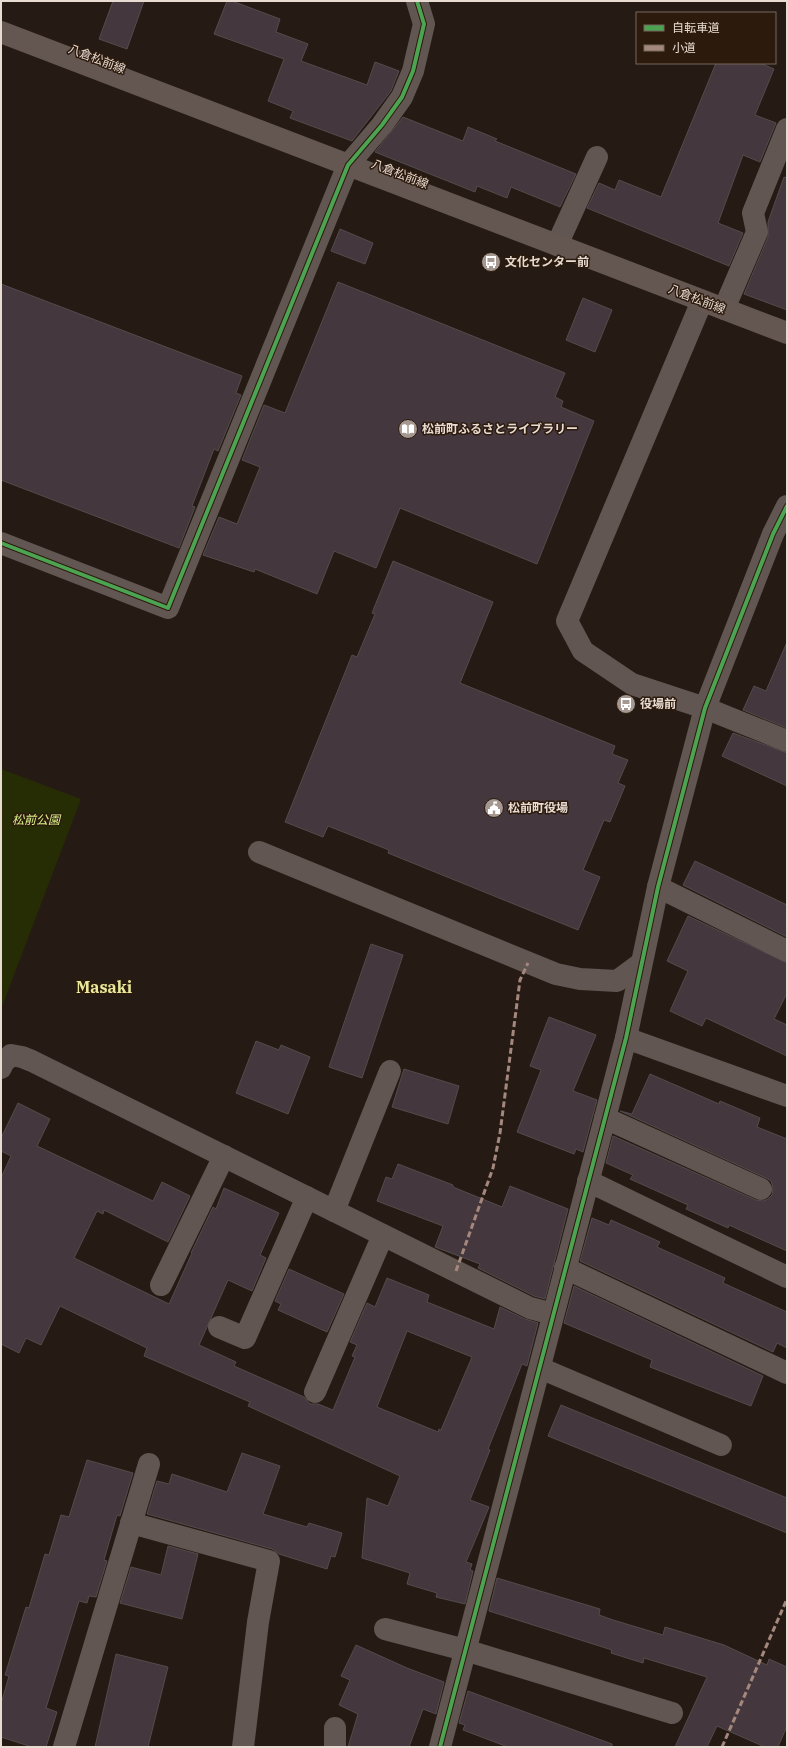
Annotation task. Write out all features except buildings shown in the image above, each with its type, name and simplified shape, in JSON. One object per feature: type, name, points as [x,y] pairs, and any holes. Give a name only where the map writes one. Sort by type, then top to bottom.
[{"type":"main road","name":"八倉松前線","points":[[1,32],[787,334]]},
{"type":"street","points":[[1,543],[168,608],[348,165],[382,125],[402,97],[413,71],[424,24],[417,1]]},
{"type":"street","points":[[724,309],[757,232],[753,213],[787,129]]},
{"type":"street","points":[[558,246],[597,157]]},
{"type":"street","points":[[702,301],[567,621],[583,651],[632,684],[705,708],[787,741]]},
{"type":"street","points":[[440,1747],[626,1038],[640,964],[658,887],[705,708],[780,534],[787,506]]},
{"type":"street","points":[[259,852],[556,974],[580,979],[617,981],[640,964]]},
{"type":"street","points":[[658,887],[787,951]]},
{"type":"street","points":[[626,1038],[787,1096]]},
{"type":"street","points":[[2,1064],[10,1055],[22,1057],[32,1061],[530,1308],[554,1314]]},
{"type":"street","points":[[334,1211],[390,1071]]},
{"type":"street","points":[[605,1118],[761,1189]]},
{"type":"street","points":[[161,1285],[224,1156]]},
{"type":"street","points":[[588,1181],[787,1277]]},
{"type":"street","points":[[219,1327],[245,1338],[307,1197]]},
{"type":"street","points":[[315,1392],[383,1235]]},
{"type":"street","points":[[565,1268],[787,1372]]},
{"type":"street","points":[[540,1368],[721,1445]]},
{"type":"street","points":[[64,1747],[149,1464]]},
{"type":"street","points":[[131,1523],[269,1561],[258,1622],[243,1747]]},
{"type":"street","points":[[385,1629],[465,1650],[672,1713]]},
{"type":"green space","name":"松前公園","points":[[1,769],[81,799],[1,1009]]},
{"type":"marked path","points":[[456,1271],[493,1168],[500,1133],[520,980],[528,963]]},
{"type":"marked path","points":[[722,1747],[787,1599]]},
{"type":"cycle path","points":[[1,543],[168,608],[348,165],[382,125],[402,97],[413,71],[424,24],[417,1]]},
{"type":"cycle path","points":[[440,1747],[626,1038],[658,887],[705,708],[773,534],[787,506]]},
{"type":"place","name":"文化センター前","points":[[491,262]]},
{"type":"place","name":"松前町ふるさとライブラリー","points":[[408,429]]},
{"type":"place","name":"役場前","points":[[626,704]]},
{"type":"place","name":"松前町役場","points":[[494,808]]},
{"type":"district","name":"Masaki","points":[[104,987]]}]
